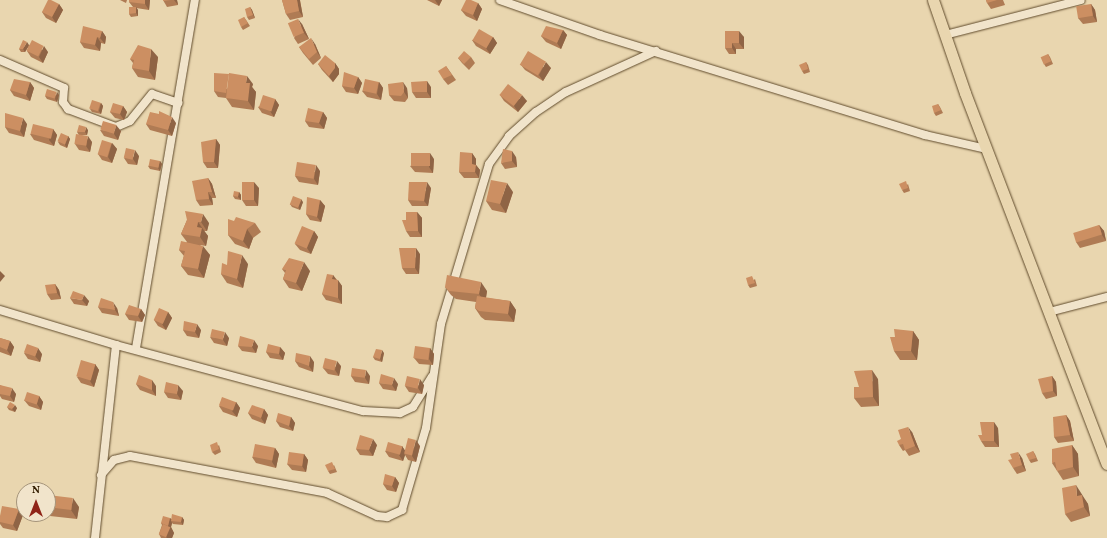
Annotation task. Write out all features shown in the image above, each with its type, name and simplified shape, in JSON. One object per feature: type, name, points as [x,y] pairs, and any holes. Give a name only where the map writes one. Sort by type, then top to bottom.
[{"type":"main road","points":[[933,0],[986,149],[1107,464]]},
{"type":"street","points":[[136,348],[195,0]]},
{"type":"street","points":[[500,0],[656,51],[925,135],[986,149]]},
{"type":"street","points":[[945,35],[1081,0]]},
{"type":"street","points":[[101,475],[114,460],[130,456],[327,492],[368,514],[394,514],[406,503],[417,465],[432,400],[433,374],[443,317],[482,183],[497,151],[536,112],[566,92],[656,51]]},
{"type":"street","points":[[0,60],[64,88],[63,102],[68,109],[116,127],[130,121],[152,94],[178,103]]},
{"type":"street","points":[[1049,312],[1107,297]]},
{"type":"street","points":[[0,310],[116,345],[136,348],[363,411],[384,414],[400,413],[413,407],[433,374]]},
{"type":"street","points":[[95,538],[116,345]]},
{"type":"building","points":[[48,0],[59,4],[52,17],[42,12]]},
{"type":"building","points":[[129,0],[145,0],[145,4],[129,2]]},
{"type":"building","points":[[282,0],[297,0],[299,11],[286,14]]},
{"type":"building","points":[[466,0],[471,0],[478,3],[473,15],[461,10]]},
{"type":"building","points":[[986,0],[997,0],[987,3]]},
{"type":"building","points":[[1091,4],[1093,16],[1078,18],[1076,6]]},
{"type":"building","points":[[129,7],[136,7],[136,13],[129,14]]},
{"type":"building","points":[[250,7],[253,15],[247,17],[245,9]]},
{"type":"building","points":[[244,17],[248,23],[241,27],[238,20]]},
{"type":"building","points":[[298,19],[304,33],[294,37],[288,23]]},
{"type":"building","points":[[83,26],[102,31],[100,38],[97,37],[95,45],[80,42]]},
{"type":"building","points":[[546,26],[563,30],[557,43],[541,36]]},
{"type":"building","points":[[479,29],[493,37],[486,48],[472,40]]},
{"type":"building","points":[[725,31],[739,31],[739,43],[732,43],[732,48],[725,48]]},
{"type":"building","points":[[311,38],[317,52],[309,59],[299,47]]},
{"type":"building","points":[[23,40],[27,42],[23,49],[19,49]]},
{"type":"building","points":[[32,40],[44,46],[38,57],[27,51]]},
{"type":"building","points":[[138,45],[151,49],[149,71],[132,68],[134,60],[130,59]]},
{"type":"building","points":[[464,51],[471,57],[464,64],[458,58]]},
{"type":"building","points":[[528,51],[546,62],[538,76],[520,65]]},
{"type":"building","points":[[1048,54],[1051,61],[1044,64],[1041,57]]},
{"type":"building","points":[[325,55],[335,63],[335,68],[329,76],[318,64]]},
{"type":"building","points":[[806,62],[808,69],[802,71],[799,65]]},
{"type":"building","points":[[446,66],[452,75],[443,79],[438,71]]},
{"type":"building","points":[[344,72],[358,77],[354,88],[342,86]]},
{"type":"building","points":[[214,73],[229,74],[226,93],[214,91]]},
{"type":"building","points":[[229,73],[247,76],[246,83],[250,83],[248,101],[226,98]]},
{"type":"building","points":[[14,79],[30,82],[26,95],[10,90]]},
{"type":"building","points":[[365,79],[379,82],[376,94],[363,91]]},
{"type":"building","points":[[427,81],[427,92],[412,92],[411,82]]},
{"type":"building","points":[[403,82],[404,92],[401,96],[389,95],[388,84]]},
{"type":"building","points":[[508,84],[522,95],[514,106],[499,95]]},
{"type":"building","points":[[47,89],[57,92],[55,99],[45,96]]},
{"type":"building","points":[[263,95],[275,99],[271,111],[259,107]]},
{"type":"building","points":[[92,100],[101,103],[98,111],[89,109]]},
{"type":"building","points":[[113,103],[123,106],[120,114],[110,112]]},
{"type":"building","points":[[938,104],[941,110],[934,113],[932,106]]},
{"type":"building","points":[[308,108],[323,112],[319,123],[305,121]]},
{"type":"building","points":[[159,111],[172,117],[168,130],[146,124],[150,112],[159,114]]},
{"type":"building","points":[[5,113],[23,118],[20,131],[5,127]]},
{"type":"building","points":[[103,121],[116,125],[114,134],[100,130]]},
{"type":"building","points":[[33,124],[53,129],[51,139],[31,134]]},
{"type":"building","points":[[79,125],[86,127],[85,132],[77,132]]},
{"type":"building","points":[[61,133],[68,136],[65,144],[57,141]]},
{"type":"building","points":[[76,134],[88,136],[86,146],[74,144]]},
{"type":"building","points":[[216,139],[214,162],[203,162],[201,142]]},
{"type":"building","points":[[102,140],[112,143],[107,157],[98,154]]},
{"type":"building","points":[[126,148],[135,150],[133,160],[124,158]]},
{"type":"building","points":[[503,149],[512,151],[512,161],[501,163]]},
{"type":"building","points":[[460,152],[472,153],[472,164],[476,165],[475,172],[459,172]]},
{"type":"building","points":[[411,153],[430,153],[430,166],[411,166]]},
{"type":"building","points":[[150,159],[160,161],[158,168],[149,166]]},
{"type":"building","points":[[297,162],[316,165],[314,179],[295,176]]},
{"type":"building","points":[[208,178],[212,192],[208,192],[209,199],[196,200],[192,181]]},
{"type":"building","points":[[491,180],[507,183],[500,204],[486,201]]},
{"type":"building","points":[[906,181],[908,188],[902,190],[899,184]]},
{"type":"building","points":[[242,182],[254,182],[254,200],[242,200]]},
{"type":"building","points":[[409,182],[427,182],[424,201],[408,200]]},
{"type":"building","points":[[234,191],[239,192],[238,197],[233,196]]},
{"type":"building","points":[[293,196],[301,199],[298,208],[290,204]]},
{"type":"building","points":[[307,197],[320,200],[317,217],[306,214]]},
{"type":"building","points":[[185,211],[203,214],[201,222],[198,222],[197,227],[202,228],[200,237],[181,234],[187,220]]},
{"type":"building","points":[[406,212],[417,212],[418,231],[406,231],[402,220],[406,220]]},
{"type":"building","points":[[236,217],[255,223],[247,229],[243,241],[228,235],[228,219],[234,221]]},
{"type":"building","points":[[1099,225],[1102,235],[1076,242],[1073,233]]},
{"type":"building","points":[[302,226],[314,231],[307,249],[295,243]]},
{"type":"building","points":[[181,241],[203,246],[198,269],[181,266],[185,251],[179,250]]},
{"type":"building","points":[[399,248],[416,248],[415,268],[402,268]]},
{"type":"building","points":[[228,251],[242,255],[237,279],[221,274],[222,263],[227,265]]},
{"type":"building","points":[[289,258],[304,262],[296,283],[283,279],[286,270],[282,269]]},
{"type":"building","points":[[327,274],[333,275],[332,279],[338,280],[338,298],[322,294]]},
{"type":"building","points":[[447,275],[481,282],[479,294],[449,291],[445,287]]},
{"type":"building","points":[[752,276],[755,283],[748,285],[746,278]]},
{"type":"building","points":[[55,284],[57,293],[47,294],[45,285]]},
{"type":"building","points":[[73,291],[84,295],[82,300],[70,298]]},
{"type":"building","points":[[477,296],[510,301],[508,314],[479,311],[475,308]]},
{"type":"building","points":[[101,298],[113,302],[115,310],[98,307]]},
{"type":"building","points":[[129,305],[141,309],[138,316],[125,314]]},
{"type":"building","points":[[159,308],[168,312],[163,324],[154,320]]},
{"type":"building","points":[[184,321],[197,324],[195,332],[183,330]]},
{"type":"building","points":[[212,329],[225,332],[223,340],[210,337]]},
{"type":"building","points":[[894,329],[913,331],[911,351],[894,351],[890,337],[895,337]]},
{"type":"building","points":[[240,336],[254,340],[252,347],[238,346]]},
{"type":"building","points":[[0,338],[10,341],[7,350],[0,347]]},
{"type":"building","points":[[27,344],[38,348],[35,357],[24,352]]},
{"type":"building","points":[[268,344],[280,347],[279,354],[266,352]]},
{"type":"building","points":[[415,346],[430,348],[428,360],[413,358]]},
{"type":"building","points":[[376,349],[382,350],[380,359],[373,357]]},
{"type":"building","points":[[296,353],[310,356],[309,366],[295,361]]},
{"type":"building","points":[[325,358],[337,361],[334,371],[323,368]]},
{"type":"building","points":[[81,360],[95,364],[91,380],[76,376]]},
{"type":"building","points":[[352,368],[366,370],[365,378],[351,376]]},
{"type":"building","points":[[872,370],[873,397],[854,398],[854,387],[859,387],[854,371]]},
{"type":"building","points":[[381,374],[394,378],[392,385],[379,383]]},
{"type":"building","points":[[139,375],[152,380],[152,390],[136,384]]},
{"type":"building","points":[[407,376],[420,379],[417,389],[405,386]]},
{"type":"building","points":[[1052,376],[1053,391],[1042,393],[1038,379]]},
{"type":"building","points":[[166,382],[178,385],[177,394],[164,392]]},
{"type":"building","points":[[0,385],[12,388],[10,396],[0,394]]},
{"type":"building","points":[[27,392],[39,396],[37,405],[24,401]]},
{"type":"building","points":[[222,397],[236,402],[233,411],[219,405]]},
{"type":"building","points":[[10,402],[15,405],[12,409],[7,407]]},
{"type":"building","points":[[252,405],[264,409],[261,418],[248,413]]},
{"type":"building","points":[[278,413],[291,417],[289,426],[276,421]]},
{"type":"building","points":[[1066,415],[1070,435],[1054,437],[1053,417]]},
{"type":"building","points":[[980,422],[994,422],[994,441],[981,441],[978,435],[982,435]]},
{"type":"building","points":[[908,427],[915,446],[905,450],[903,444],[899,445],[897,441],[901,439],[898,430]]},
{"type":"building","points":[[360,435],[373,439],[369,450],[356,449]]},
{"type":"building","points":[[408,438],[416,440],[412,455],[404,454]]},
{"type":"building","points":[[217,442],[219,449],[212,452],[210,445]]},
{"type":"building","points":[[388,442],[402,446],[400,455],[386,451]]},
{"type":"building","points":[[255,444],[275,448],[272,461],[253,457]]},
{"type":"building","points":[[1072,445],[1073,467],[1057,471],[1055,462],[1052,463],[1052,449]]},
{"type":"building","points":[[1033,451],[1036,458],[1029,460],[1026,454]]},
{"type":"building","points":[[289,452],[304,454],[302,466],[287,464]]},
{"type":"building","points":[[1018,452],[1022,465],[1013,468],[1008,460],[1012,459],[1010,454]]},
{"type":"building","points":[[332,462],[335,469],[328,471],[325,465]]},
{"type":"building","points":[[385,474],[395,477],[392,486],[383,484]]},
{"type":"building","points":[[1076,485],[1077,496],[1082,495],[1084,507],[1065,514],[1062,488]]},
{"type":"building","points":[[56,496],[73,498],[71,510],[56,508]]},
{"type":"building","points":[[2,506],[16,508],[16,517],[13,525],[0,522]]},
{"type":"building","points":[[172,514],[182,517],[181,522],[171,521]]},
{"type":"building","points":[[163,516],[170,518],[168,526],[161,523]]},
{"type":"building","points":[[163,524],[170,527],[166,537],[159,534]]}]
